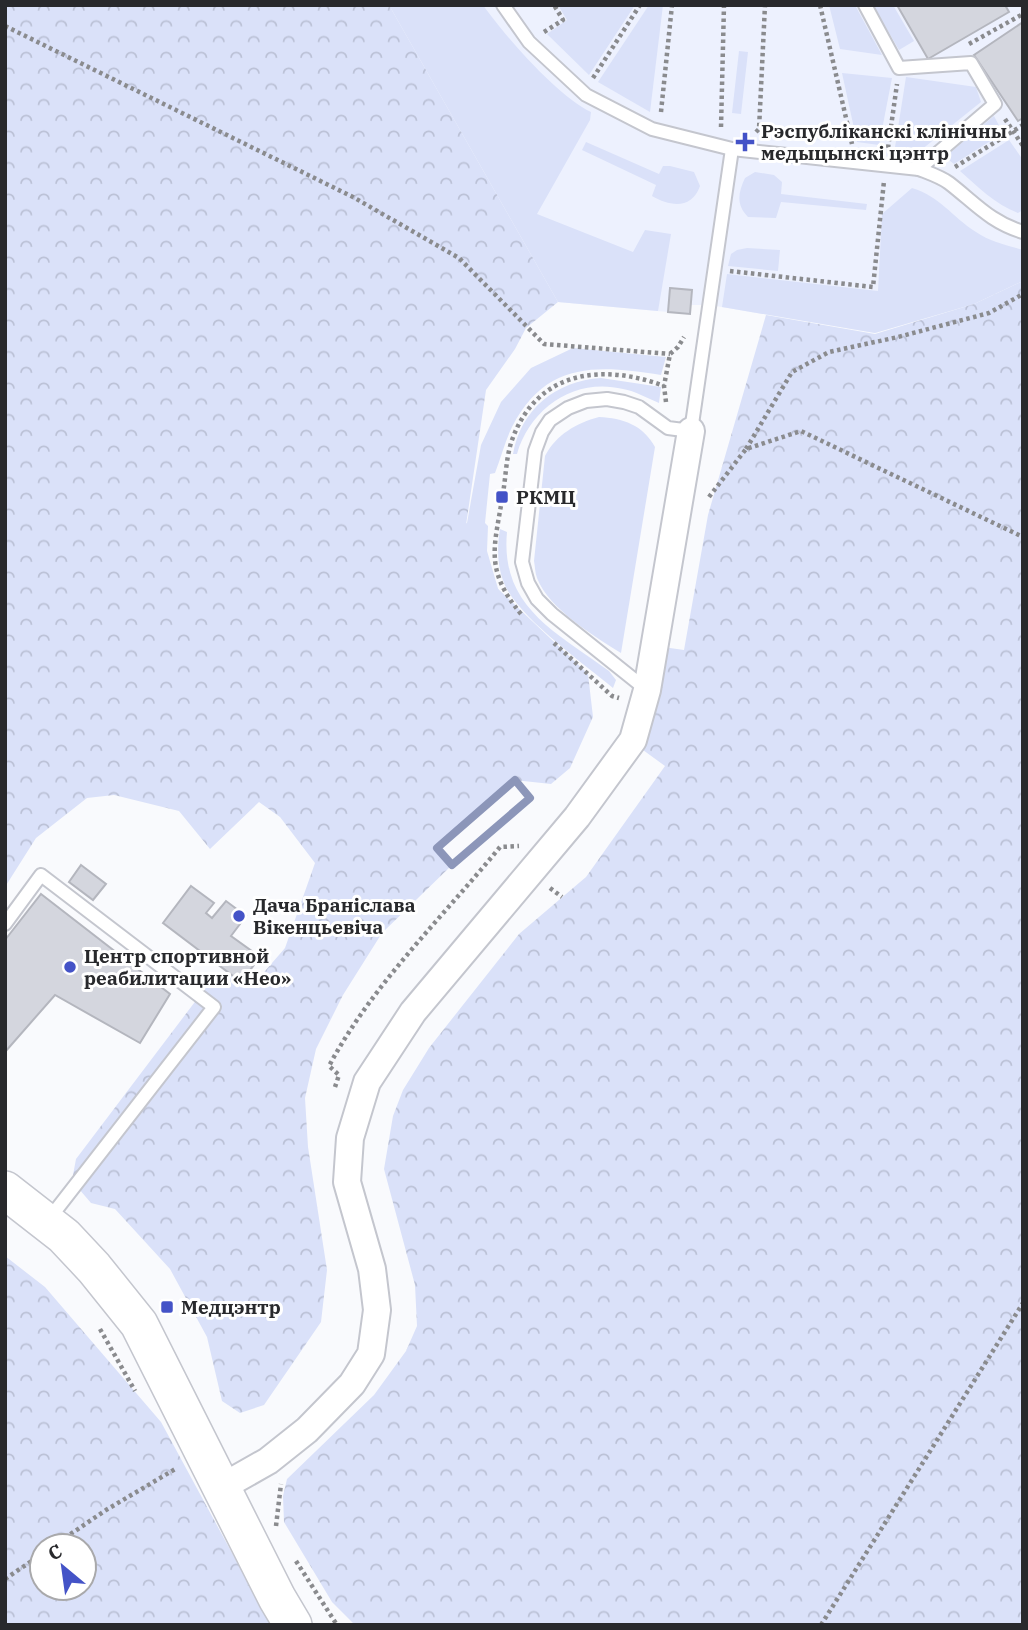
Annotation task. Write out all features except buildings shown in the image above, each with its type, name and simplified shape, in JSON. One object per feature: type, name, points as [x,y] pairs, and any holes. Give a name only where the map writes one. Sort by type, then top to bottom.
[{"type":"street","points":[[222,1487],[268,1461],[307,1430],[352,1384],[371,1354],[377,1310],[372,1269],[347,1182],[350,1138],[367,1082],[413,1012],[577,817],[633,740],[647,690],[680,430]]},
{"type":"street","points":[[5,1190],[64,1236],[139,1324],[158,1366],[293,1625]]},
{"type":"lane","points":[[503,5],[529,42],[586,95],[659,131],[732,149],[919,169],[947,182],[976,208],[1004,226],[1023,232]]},
{"type":"lane","points":[[865,5],[899,68],[971,64],[995,104],[919,169]]},
{"type":"lane","points":[[647,690],[552,614],[537,600],[528,583],[522,562],[535,451],[550,420],[568,408],[586,401],[624,401],[680,430],[715,270],[732,149]]},
{"type":"lane","points":[[5,924],[41,875],[214,1007],[47,1222]]},
{"type":"path","points":[[540,34],[564,20],[554,5]]},
{"type":"path","points":[[590,81],[640,5]]},
{"type":"path","points":[[659,131],[672,5]]},
{"type":"path","points":[[714,132],[724,132],[720,126],[724,5]]},
{"type":"path","points":[[763,137],[750,136],[759,129],[765,5]]},
{"type":"path","points":[[820,5],[856,162]]},
{"type":"path","points":[[930,66],[1023,14]]},
{"type":"path","points":[[5,26],[353,197],[460,258],[544,344],[670,354]]},
{"type":"path","points":[[715,270],[873,288],[887,151],[899,68]]},
{"type":"path","points":[[995,104],[1023,146]]},
{"type":"path","points":[[939,178],[1023,125]]},
{"type":"path","points":[[840,146],[934,156]]},
{"type":"path","points":[[709,497],[746,449],[792,372],[829,352],[898,338],[989,313],[1023,294]]},
{"type":"path","points":[[680,430],[664,386],[670,354],[678,347],[690,326]]},
{"type":"path","points":[[746,449],[801,431],[1023,537]]},
{"type":"path","points":[[335,1088],[339,1074],[329,1066],[365,1007],[500,847],[519,846],[527,835]]},
{"type":"path","points":[[821,1625],[1023,1303]]},
{"type":"path","points":[[98,1326],[137,1395]]},
{"type":"path","points":[[74,1532],[178,1467]]},
{"type":"path","points":[[276,1529],[281,1484]]},
{"type":"path","points":[[290,1552],[337,1625]]},
{"type":"path","points":[[5,1579],[28,1563]]},
{"type":"shaded area","name":"Рэспубліканскі клінічны медыцынскі цэнтр","points":[[389,5],[1023,5],[1023,278],[974,304],[875,333],[710,305],[691,305],[690,314],[558,302]]},
{"type":"green space","points":[[5,5],[389,5],[558,302],[526,328],[515,349],[486,390],[466,525],[494,585],[588,674],[593,717],[570,768],[551,784],[514,780],[437,848],[452,865],[382,933],[343,995],[316,1049],[305,1098],[308,1147],[327,1270],[321,1322],[264,1405],[240,1413],[222,1401],[207,1337],[170,1269],[115,1209],[91,1203],[79,1189],[73,1175],[76,1159],[216,974],[234,971],[259,978],[285,948],[315,863],[280,817],[259,802],[210,849],[179,811],[114,795],[87,798],[36,838],[5,887]]},
{"type":"green space","points":[[389,5],[483,5],[518,49],[548,80],[591,112],[590,120],[537,214],[633,252],[645,230],[671,234],[658,311],[558,302]]},
{"type":"green space","points":[[558,5],[635,5],[589,75],[547,34],[567,20]]},
{"type":"green space","points":[[649,5],[663,5],[650,112],[598,82]]},
{"type":"green space","points":[[829,5],[855,5],[882,55],[840,49]]},
{"type":"green space","points":[[873,5],[893,5],[914,41],[899,50]]},
{"type":"green space","points":[[739,51],[748,52],[741,114],[732,113]]},
{"type":"green space","points":[[842,73],[892,78],[879,145],[857,142]]},
{"type":"green space","points":[[906,77],[976,87],[981,102],[921,150],[895,147]]},
{"type":"green space","points":[[994,116],[1003,133],[954,164],[945,157]]},
{"type":"green space","points":[[1009,140],[1023,160],[1023,210],[1018,213],[994,200],[960,171]]},
{"type":"green space","points":[[586,142],[659,174],[663,166],[694,172],[700,186],[692,199],[686,202],[673,204],[659,200],[652,196],[656,185],[582,150]]},
{"type":"green space","points":[[755,172],[774,175],[782,182],[781,194],[867,204],[866,210],[781,202],[776,218],[748,217],[741,208],[740,194],[745,178]]},
{"type":"green space","points":[[912,188],[938,202],[981,235],[1023,250],[1023,281],[974,304],[875,333],[722,307],[727,274],[878,291],[882,214]]},
{"type":"green space","points":[[747,248],[780,250],[778,271],[728,266],[731,254]]},
{"type":"green space","points":[[1023,281],[1023,1625],[355,1625],[332,1602],[284,1522],[283,1496],[287,1479],[374,1395],[406,1351],[417,1326],[415,1285],[384,1169],[393,1116],[403,1090],[429,1048],[519,934],[586,877],[665,766],[643,750],[663,647],[684,650],[708,515],[766,315],[875,334],[974,304]]},
{"type":"green space","points":[[573,348],[666,357],[661,375],[615,370],[575,372],[557,379],[526,405],[512,427],[495,473],[490,474],[485,523],[488,526],[487,551],[502,602],[461,525],[467,523],[481,445],[501,402],[531,368]]},
{"type":"green space","points":[[601,378],[661,387],[659,403],[632,391],[605,386],[572,392],[544,410],[532,423],[517,454],[513,454],[524,424],[543,400],[569,385]]},
{"type":"green space","points":[[599,417],[632,424],[645,433],[655,447],[621,653],[573,621],[551,600],[537,578],[534,561],[545,456],[555,442],[568,431]]},
{"type":"green space","points":[[500,529],[507,532],[507,558],[522,599],[552,630],[609,671],[616,680],[613,688],[552,639],[511,596],[504,583],[499,563]]},
{"type":"green space","points":[[5,1256],[45,1287],[161,1422],[271,1625],[5,1625]]},
{"type":"waterway","points":[[515,780],[530,798],[452,865],[437,848],[515,780]]},
{"type":"place","name":"Рэспубліканскі клінічны медыцынскі цэнтр","points":[[745,142]]},
{"type":"place","name":"РКМЦ","points":[[502,497]]},
{"type":"place","name":"Дача Браніслава Вікенцьевіча","points":[[239,916]]},
{"type":"place","name":"Центр спортивной реабилитации «Нео»","points":[[70,967]]},
{"type":"place","name":"Медцэнтр","points":[[167,1307]]}]
